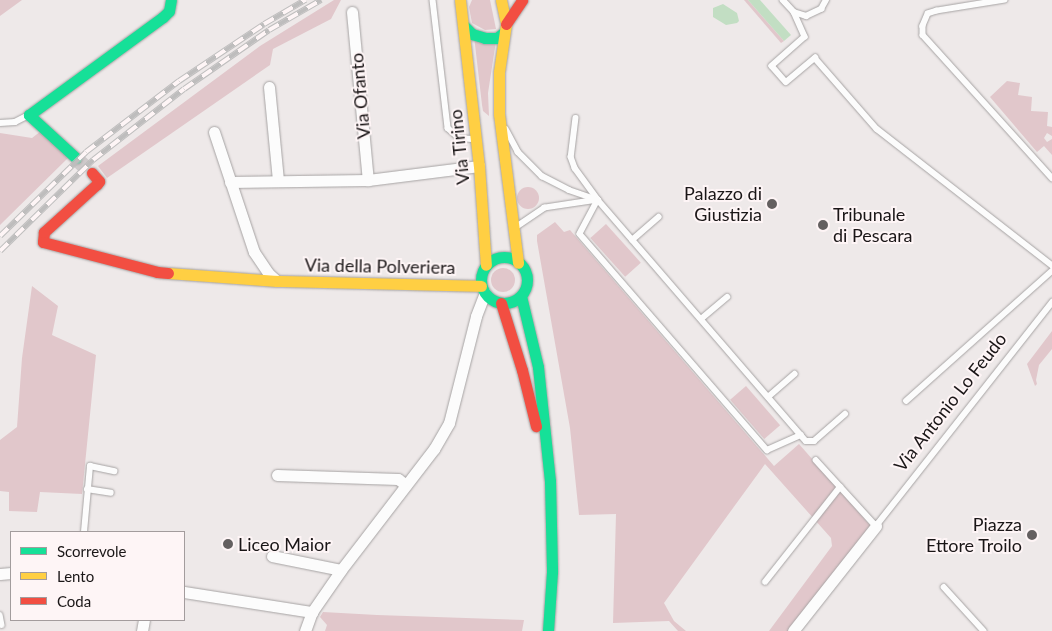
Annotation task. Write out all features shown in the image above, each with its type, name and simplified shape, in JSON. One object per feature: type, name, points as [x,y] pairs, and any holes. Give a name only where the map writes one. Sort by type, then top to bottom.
[{"type":"street","points":[[76,158],[29,115],[163,17],[169,11],[171,0]]},
{"type":"street","points":[[483,290],[495,302],[501,304],[516,300],[521,296],[527,282],[526,275],[518,262],[499,115],[499,72],[505,28],[502,0]]},
{"type":"street","points":[[463,25],[472,34],[485,38],[497,38],[522,0]]},
{"type":"street","name":"Via Tirino","points":[[462,2],[479,166],[486,265]]},
{"type":"street","name":"Via Ofanto","points":[[352,12],[368,180]]},
{"type":"street","points":[[269,87],[278,180]]},
{"type":"street","points":[[214,132],[254,252],[268,273],[277,281]]},
{"type":"street","points":[[230,182],[368,180],[479,166]]},
{"type":"street","name":"Via della Polveriera","points":[[95,177],[44,232],[43,242],[157,272],[277,281],[460,285],[483,290]]},
{"type":"street","points":[[305,631],[312,612],[341,570],[434,449],[449,423],[479,309],[483,290],[481,279],[486,265],[505,257],[518,262]]},
{"type":"street","points":[[460,285],[475,295],[479,309]]},
{"type":"street","points":[[521,296],[538,367],[550,481],[552,572],[548,631]]},
{"type":"street","points":[[501,304],[522,370],[550,481]]},
{"type":"street","points":[[277,475],[398,479],[406,485]]},
{"type":"street","points":[[793,631],[876,526]]},
{"type":"street","points":[[272,556],[341,570]]},
{"type":"street","points":[[185,592],[312,612]]},
{"type":"lane","points":[[433,0],[448,128],[459,138],[466,140],[476,139]]},
{"type":"lane","points":[[783,0],[794,12],[805,37],[772,66],[786,82],[815,58],[878,128],[1052,265]]},
{"type":"lane","points":[[794,12],[806,16],[814,14],[826,0]]},
{"type":"lane","points":[[1005,0],[937,10],[928,14],[923,26],[923,35],[1052,178]]},
{"type":"lane","points":[[0,123],[15,122],[29,115]]},
{"type":"lane","points":[[499,115],[518,152],[529,165],[542,176],[569,190],[598,200]]},
{"type":"lane","points":[[576,118],[571,156],[575,168],[598,200],[806,442],[814,441],[845,414]]},
{"type":"lane","points":[[514,229],[545,208],[598,200]]},
{"type":"lane","points":[[598,200],[580,234],[618,279],[767,450],[801,435]]},
{"type":"lane","points":[[632,240],[658,217]]},
{"type":"lane","name":"Via Antonio Lo Feudo","points":[[906,401],[1052,271]]},
{"type":"lane","points":[[701,319],[726,296]]},
{"type":"lane","name":"Via Antonio Lo Feudo","points":[[876,526],[940,442],[1052,302]]},
{"type":"lane","points":[[768,397],[794,374]]},
{"type":"lane","points":[[816,460],[876,526]]},
{"type":"lane","points":[[84,531],[90,466],[114,470]]},
{"type":"lane","points":[[765,582],[840,487]]},
{"type":"lane","points":[[87,489],[111,493]]},
{"type":"lane","points":[[944,587],[984,631]]},
{"type":"lane","points":[[0,615],[2,625]]},
{"type":"shaded area","points":[[0,0],[22,0],[0,16]]},
{"type":"shaded area","points":[[334,0],[341,0],[331,19],[273,49],[270,65],[107,178],[98,166],[260,46]]},
{"type":"shaded area","points":[[472,0],[490,0],[496,29],[485,30],[472,23],[469,7]]},
{"type":"shaded area","points":[[744,0],[748,0],[784,41],[781,43]]},
{"type":"shaded area","points":[[748,0],[760,0],[791,35],[784,41]]},
{"type":"shaded area","points":[[723,4],[737,13],[739,21],[737,23],[726,25],[713,17],[713,8]]},
{"type":"shaded area","points":[[474,36],[496,41],[488,93],[489,116],[483,111]]},
{"type":"shaded area","points":[[1007,81],[1020,83],[1018,95],[1032,97],[1031,111],[1048,112],[1047,126],[1052,127],[1052,136],[1047,133],[1044,138],[1047,142],[1052,139],[1052,155],[1044,146],[1037,152],[990,97]]},
{"type":"shaded area","points":[[41,131],[69,157],[0,225],[0,133],[32,138]]},
{"type":"shaded area","points":[[528,187],[536,190],[539,198],[536,206],[528,209],[520,206],[517,198],[520,190]]},
{"type":"shaded area","points":[[555,222],[564,232],[570,230],[774,466],[799,444],[876,532],[793,631],[769,631],[832,546],[831,538],[765,464],[664,603],[674,621],[686,631],[678,631],[669,621],[613,623],[616,514],[579,515],[570,428],[537,241],[537,235]]},
{"type":"shaded area","points":[[606,224],[641,263],[625,277],[590,238]]},
{"type":"shaded area","points":[[503,268],[508,269],[514,275],[514,285],[508,291],[503,292],[498,291],[492,285],[491,280],[492,275],[498,269]]},
{"type":"shaded area","points":[[32,286],[58,306],[52,335],[96,355],[82,494],[40,492],[37,512],[9,511],[9,492],[0,491],[0,440],[17,427],[22,358]]},
{"type":"shaded area","points":[[1052,331],[1052,349],[1039,365],[1037,384],[1035,386],[1027,364]]},
{"type":"shaded area","points":[[746,386],[780,425],[764,439],[730,400]]},
{"type":"shaded area","points":[[323,612],[524,620],[522,631],[325,631],[327,625],[320,617]]},
{"type":"tunnel","points":[[76,158],[92,173]]},
{"type":"railway","points":[[0,236],[86,152],[179,81],[264,24],[305,0]]},
{"type":"railway","points":[[0,251],[93,160],[184,89],[269,30],[321,0]]},
{"type":"traffic: fast","points":[[76,158],[29,115],[163,17],[169,11],[171,0]]},
{"type":"traffic: fast","points":[[463,25],[472,34],[485,38],[497,38],[503,33]]},
{"type":"traffic: fast","points":[[504,257],[517,261],[523,267],[527,280],[523,293],[517,299],[504,303],[491,299],[485,293],[481,280],[485,267],[491,261],[504,257]]},
{"type":"traffic: fast","points":[[521,296],[538,367],[550,481],[552,572],[548,631]]},
{"type":"traffic: slow","points":[[460,0],[479,166],[486,265]]},
{"type":"traffic: slow","points":[[501,0],[506,24],[499,72],[499,114],[518,263]]},
{"type":"traffic: slow","points":[[168,273],[277,281],[481,286]]},
{"type":"traffic: jam","points":[[506,24],[522,0]]},
{"type":"traffic: jam","points":[[92,173],[99,181],[97,184],[44,232],[43,242],[157,272],[168,273]]},
{"type":"traffic: jam","points":[[501,303],[522,370],[536,426]]},
{"type":"place","name":"Palazzo di Giustizia","points":[[772,204]]},
{"type":"place","name":"Tribunale di Pescara","points":[[823,225]]},
{"type":"place","name":"Piazza Ettore Troilo","points":[[1032,535]]},
{"type":"place","name":"Liceo Maior","points":[[228,544]]}]
